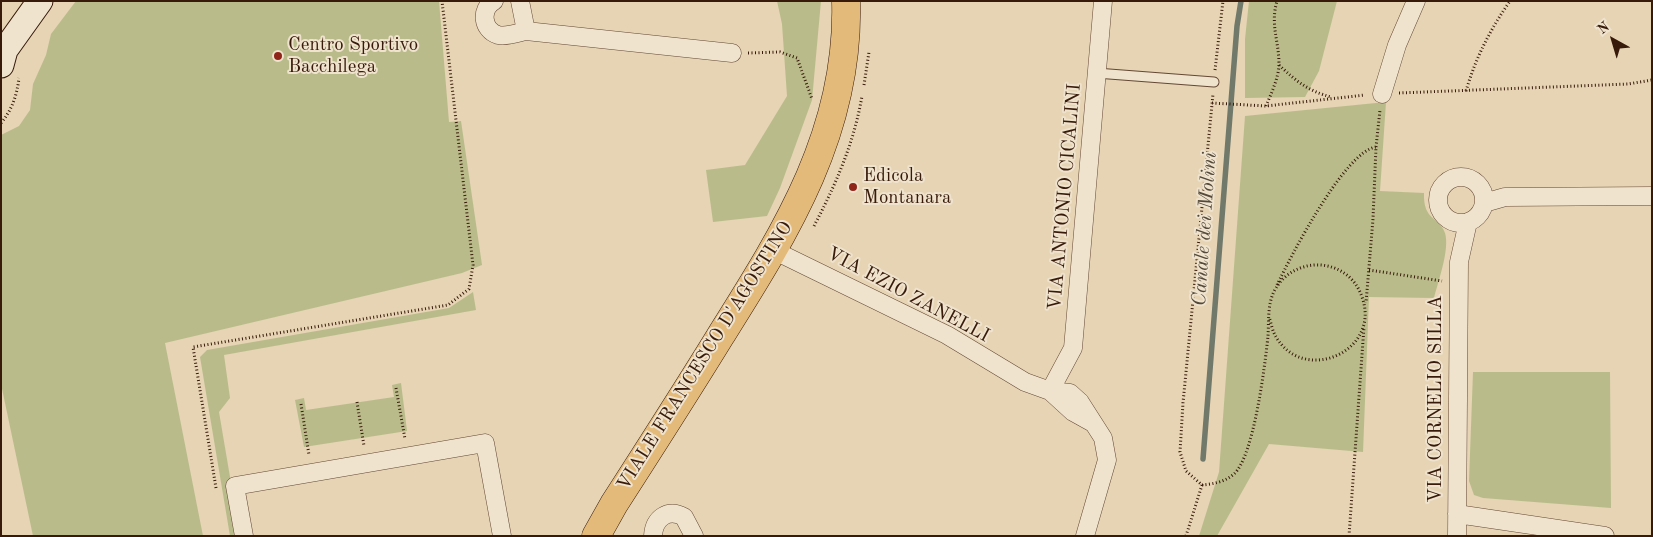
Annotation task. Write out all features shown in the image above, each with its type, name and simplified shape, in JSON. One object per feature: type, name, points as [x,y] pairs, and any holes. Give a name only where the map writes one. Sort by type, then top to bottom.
[{"type":"main road","name":"VIALE FRANCESCO D'AGOSTINO","points":[[596,536],[614,504],[773,250],[808,184],[827,136],[842,75],[847,30],[846,1]]},
{"type":"street","points":[[1,24],[17,15],[30,1]]},
{"type":"street","points":[[10,69],[5,50],[40,1]]},
{"type":"street","points":[[494,1],[489,4],[485,11],[485,20],[489,29],[497,34],[507,36],[526,31],[732,53]]},
{"type":"street","points":[[520,1],[526,31]]},
{"type":"street","name":"VIA ANTONIO CICALINI","points":[[1050,391],[1073,348],[1103,1]]},
{"type":"street","points":[[1382,94],[1397,45],[1416,1]]},
{"type":"street","points":[[1460,222],[1445,217],[1438,204],[1438,197],[1444,183],[1450,179],[1465,177],[1478,184],[1483,196],[1505,198],[1652,196]]},
{"type":"street","name":"VIA CORNELIO SILLA","points":[[1457,536],[1460,222],[1479,215],[1483,196]]},
{"type":"street","name":"VIA EZIO ZANELLI","points":[[773,250],[947,335],[1025,382],[1050,391]]},
{"type":"street","points":[[1050,391],[1073,412],[1094,424],[1103,438],[1107,460],[1085,536]]},
{"type":"street","points":[[244,536],[236,486],[485,443],[502,536]]},
{"type":"street","points":[[653,536],[657,520],[666,514],[672,513],[684,517],[694,536]]},
{"type":"street","points":[[1456,514],[1605,536]]},
{"type":"lane","points":[[1096,73],[1214,82]]},
{"type":"path","points":[[217,498],[193,348],[448,305],[469,289],[473,265],[442,1]]},
{"type":"path","points":[[1223,1],[1182,403],[1180,452],[1186,471],[1202,485],[1216,484],[1234,474],[1246,454],[1252,434],[1264,367],[1270,301],[1307,227],[1344,172],[1367,148],[1376,146]]},
{"type":"path","points":[[1266,106],[1279,65],[1274,39],[1274,12],[1277,1]]},
{"type":"path","points":[[1466,91],[1473,65],[1490,30],[1510,1]]},
{"type":"path","points":[[732,53],[780,52],[797,58],[812,100]]},
{"type":"path","points":[[1279,65],[1300,85],[1314,93],[1333,98]]},
{"type":"path","points":[[1,123],[8,114],[16,96],[10,69]]},
{"type":"path","points":[[1212,103],[1266,106],[1382,94],[1628,84],[1652,80]]},
{"type":"path","points":[[1349,536],[1355,476],[1360,364],[1369,270],[1376,146],[1382,94]]},
{"type":"path","points":[[1276,288],[1292,271],[1303,267],[1314,264],[1334,267],[1349,276],[1360,288],[1365,305]]},
{"type":"path","points":[[1369,270],[1438,281]]},
{"type":"path","points":[[1269,317],[1275,335],[1286,349],[1300,357],[1316,360],[1333,358],[1347,350],[1359,337],[1365,322]]},
{"type":"path","points":[[396,388],[404,431]]},
{"type":"path","points":[[357,402],[363,437]]},
{"type":"path","points":[[301,404],[308,447]]},
{"type":"path","points":[[1186,536],[1202,485]]},
{"type":"green space","points":[[76,1],[439,1],[449,122],[461,121],[482,265],[462,273],[165,343],[203,536],[33,536],[1,384],[1,135],[19,126],[30,110],[33,84],[46,55],[51,34]]},
{"type":"green space","points":[[777,1],[821,1],[812,100],[780,188],[767,216],[713,222],[706,170],[745,165],[787,96],[782,24]]},
{"type":"green space","points":[[1249,1],[1337,1],[1319,71],[1305,97],[1245,98],[1245,39]]},
{"type":"green space","points":[[1386,102],[1380,191],[1424,193],[1426,209],[1445,233],[1446,248],[1443,266],[1434,298],[1369,297],[1363,452],[1269,444],[1217,536],[1199,536],[1219,472],[1245,116]]},
{"type":"green space","points":[[473,292],[476,310],[224,355],[230,398],[219,412],[240,536],[230,536],[200,357],[207,350],[449,308]]},
{"type":"green space","points":[[1473,372],[1610,372],[1611,508],[1483,498],[1474,495],[1469,481]]},
{"type":"green space","points":[[401,383],[407,431],[304,447],[295,400],[304,398],[306,410],[394,397],[392,385]]},
{"type":"waterway","name":"Canale dei Molini","points":[[1203,459],[1237,26],[1241,1]]},
{"type":"place","name":"Centro Sportivo Bacchilega","points":[[278,56]]},
{"type":"place","name":"Edicola Montanara","points":[[853,187]]}]
